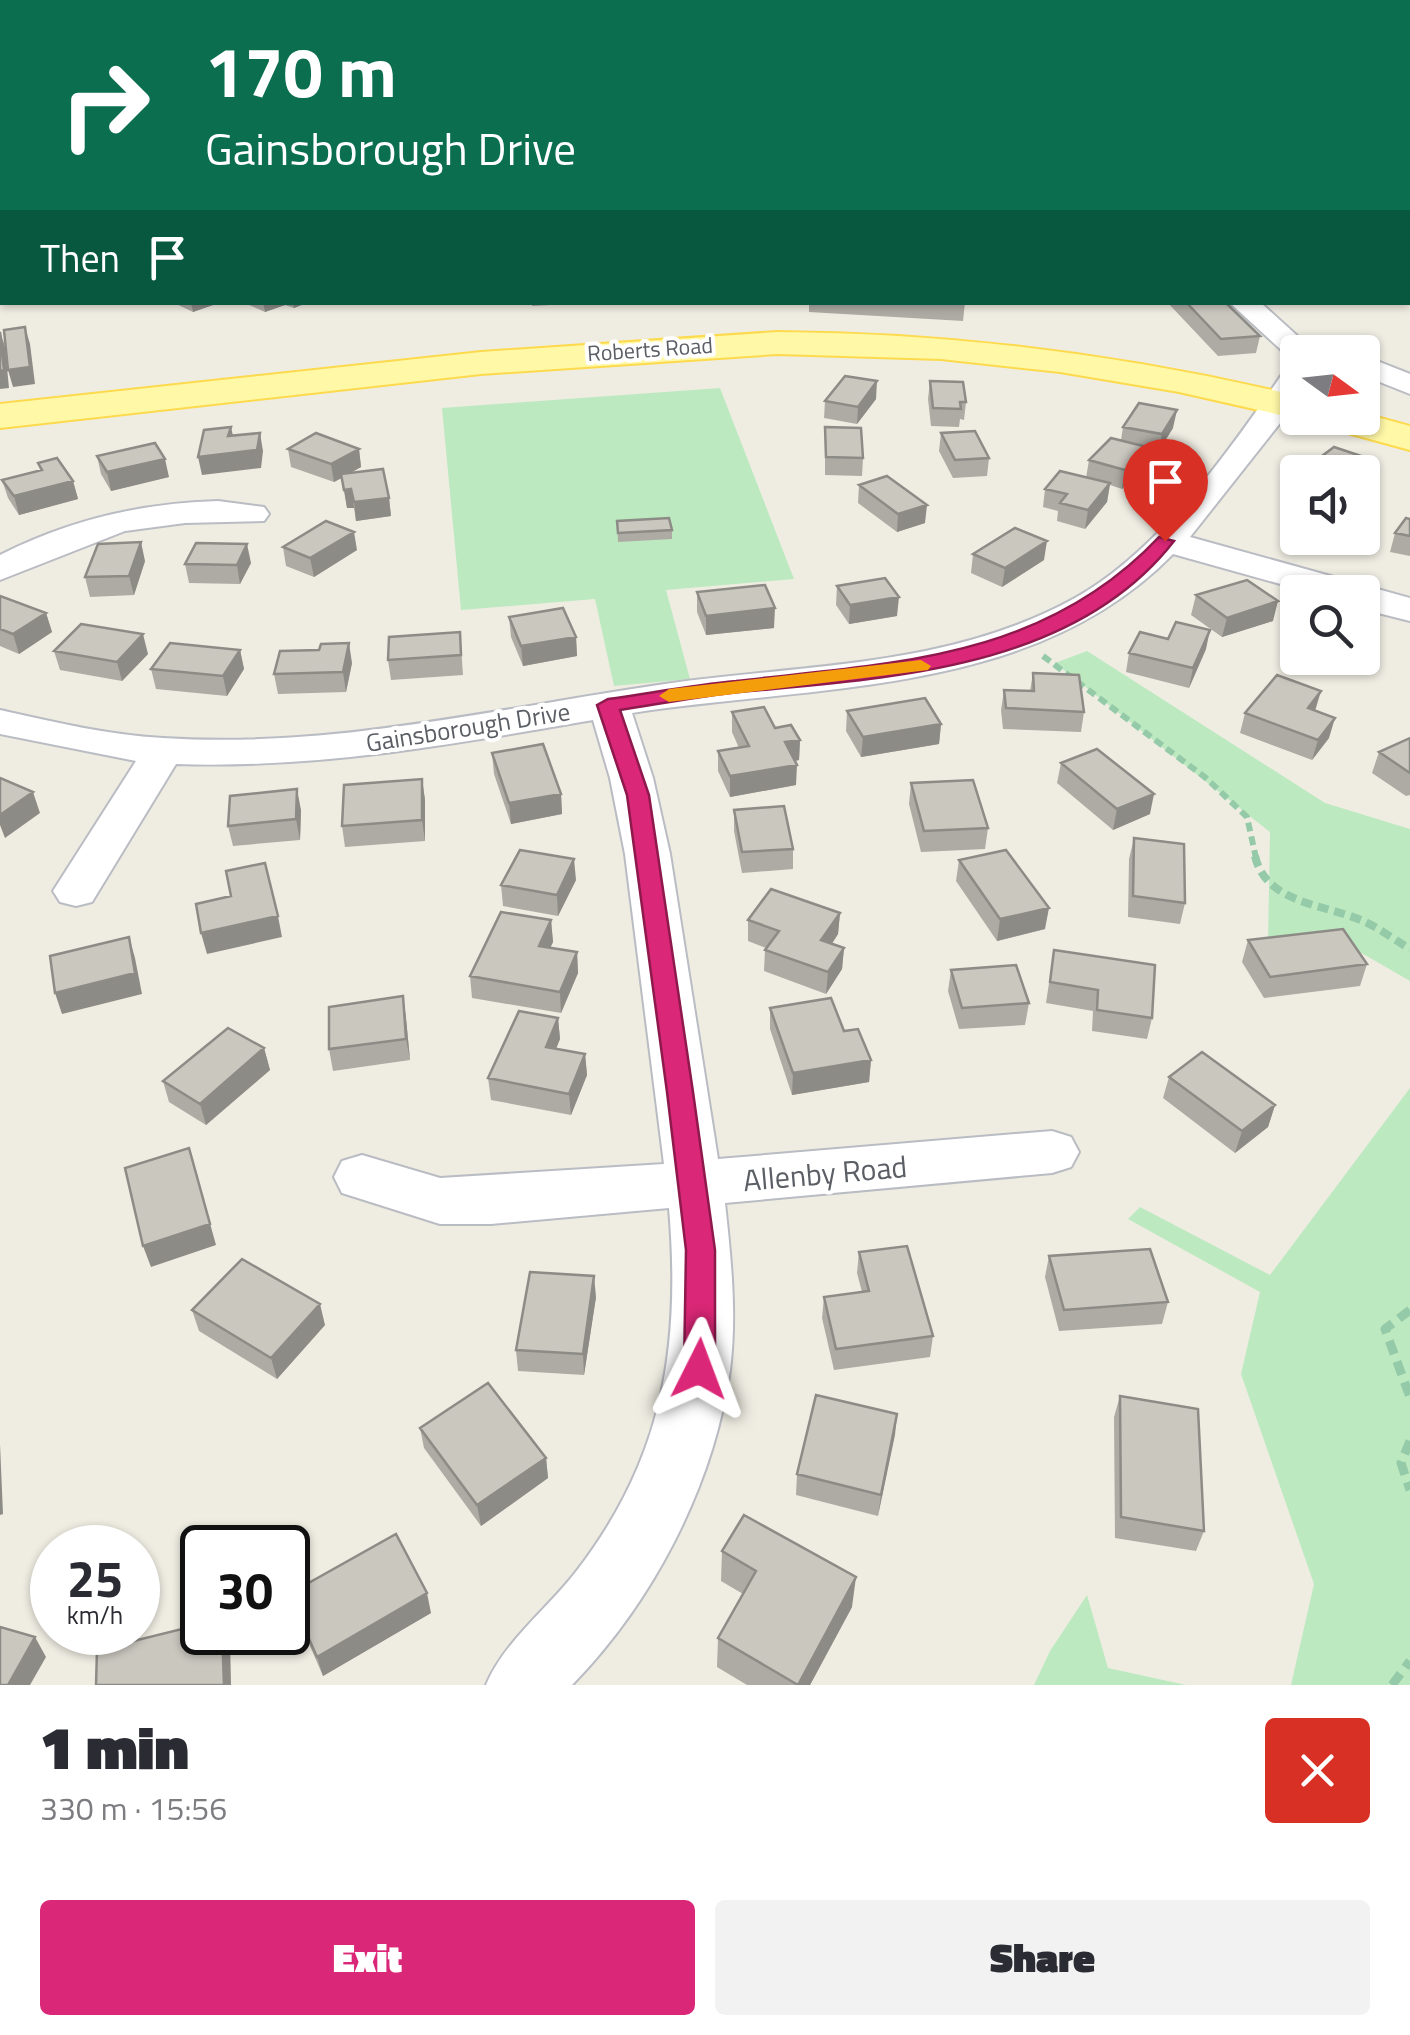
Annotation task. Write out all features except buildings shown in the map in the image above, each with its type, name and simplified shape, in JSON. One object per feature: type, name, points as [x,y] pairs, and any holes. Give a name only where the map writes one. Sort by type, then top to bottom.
[{"type":"main road","name":"Roberts Road","points":[[0,416],[298,380],[740,344],[878,345],[1020,356],[1280,392]]},
{"type":"main road","points":[[1380,430],[1410,438]]},
{"type":"street","points":[[1246,305],[1281,335]]},
{"type":"street","points":[[1380,360],[1410,353]]},
{"type":"street","points":[[1380,371],[1410,385]]},
{"type":"street","name":"Gainsborough Drive","points":[[0,722],[66,738],[163,751],[362,744],[736,687],[877,674],[1020,639],[1108,593],[1165,541],[1280,408]]},
{"type":"street","points":[[0,569],[66,537],[136,516],[191,509],[252,514]]},
{"type":"street","points":[[1165,541],[1287,575]]},
{"type":"street","points":[[1380,601],[1410,610]]},
{"type":"street","points":[[522,1685],[554,1655],[606,1590],[651,1516],[682,1442],[699,1369],[701,1250],[638,795],[608,705]]},
{"type":"street","points":[[76,891],[163,751]]},
{"type":"street","name":"Allenby Road","points":[[362,1177],[440,1201],[492,1202],[1052,1152]]},
{"type":"path","points":[[1020,639],[1206,778],[1247,817],[1259,873],[1276,888],[1296,900],[1363,921],[1410,949]]},
{"type":"path","points":[[1410,1310],[1386,1329],[1410,1396]]},
{"type":"path","points":[[1410,1440],[1401,1463],[1410,1490]]},
{"type":"path","points":[[1392,1685],[1410,1662]]},
{"type":"green space","points":[[720,388],[794,579],[666,590],[690,679],[614,686],[595,599],[461,610],[442,408]]},
{"type":"green space","points":[[1087,651],[1325,803],[1410,829],[1410,981],[1332,936],[1268,941],[1270,832],[1055,663]]},
{"type":"green space","points":[[1410,1088],[1410,1685],[1291,1685],[1314,1584],[1241,1374],[1260,1292],[1128,1219],[1140,1207],[1270,1275]]},
{"type":"green space","points":[[1087,1595],[1108,1668],[1186,1685],[1034,1685],[1050,1651]]},
{"type":"slow traffic","points":[[669,696],[921,666]]},
{"type":"route","points":[[699,1369],[701,1250],[680,1092],[638,795],[608,705],[736,687],[877,674],[964,656],[1020,639],[1088,606],[1144,564],[1165,541]]}]
